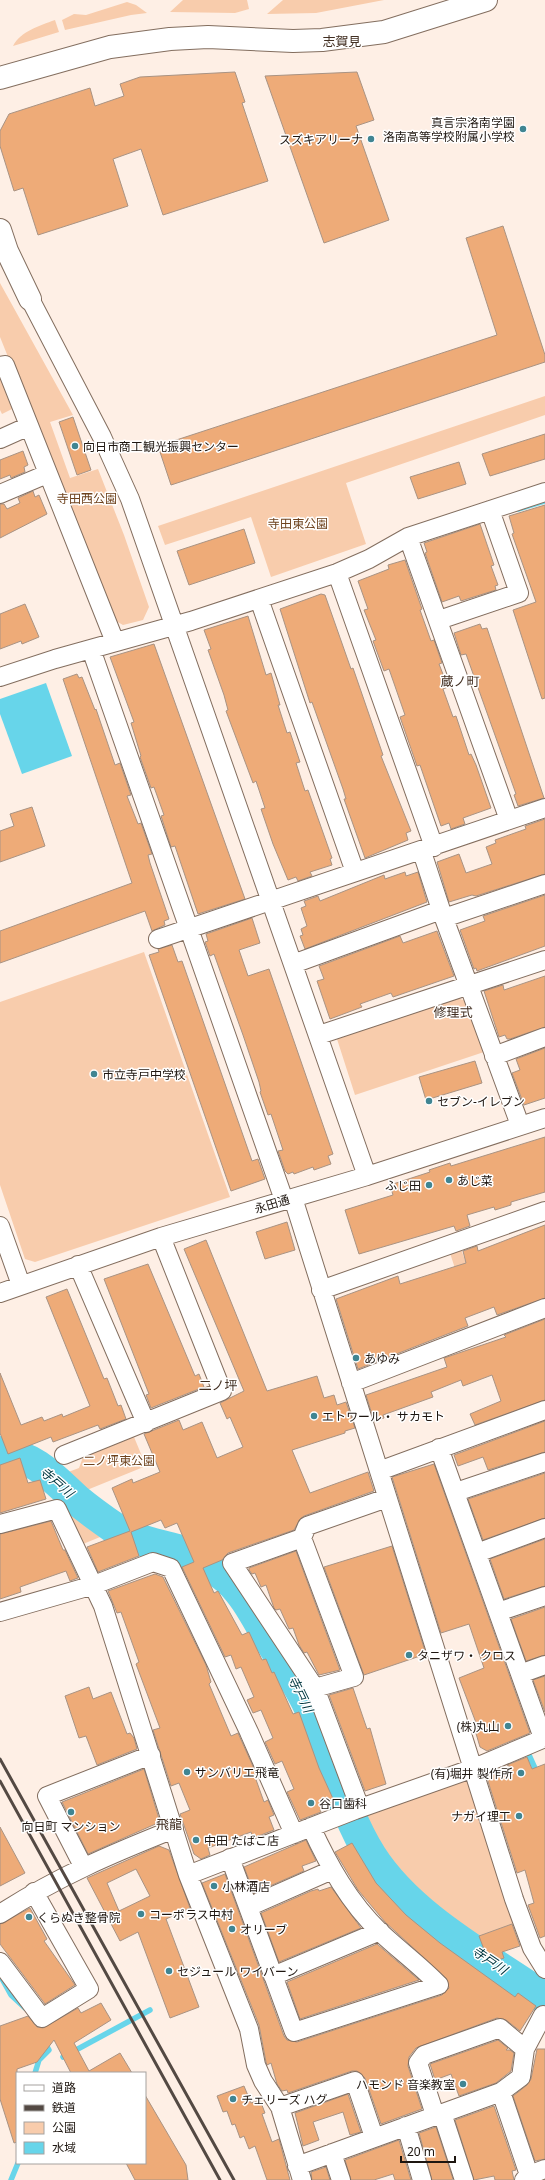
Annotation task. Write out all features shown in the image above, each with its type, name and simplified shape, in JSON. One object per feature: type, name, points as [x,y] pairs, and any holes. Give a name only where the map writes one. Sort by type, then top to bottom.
[{"type":"street","points":[[0,78],[110,47],[170,39],[208,37],[293,41],[322,40],[384,32],[486,0]]},
{"type":"street","points":[[0,230],[7,251],[30,299],[105,444],[130,500],[367,1176]]},
{"type":"street","points":[[0,366],[5,365],[115,642]]},
{"type":"street","points":[[0,439],[29,426]]},
{"type":"street","points":[[0,494],[47,474]]},
{"type":"street","points":[[0,678],[259,599],[337,573],[369,559],[408,537],[545,492]]},
{"type":"street","points":[[439,620],[519,593],[490,510]]},
{"type":"street","points":[[408,537],[439,620],[509,820]]},
{"type":"street","points":[[337,573],[428,849],[443,914],[520,1125]]},
{"type":"street","points":[[259,599],[355,872]]},
{"type":"street","points":[[91,649],[189,929],[321,1290],[532,1948],[545,1969]]},
{"type":"street","points":[[158,939],[355,872],[428,849],[545,808]]},
{"type":"street","points":[[293,964],[443,914],[545,884]]},
{"type":"street","points":[[318,1035],[545,960]]},
{"type":"street","points":[[494,1056],[545,1037]]},
{"type":"street","name":"永田通","points":[[0,1293],[78,1264],[161,1237],[367,1176],[545,1118]]},
{"type":"street","points":[[321,1290],[545,1211]]},
{"type":"street","points":[[0,1226],[21,1285]]},
{"type":"street","points":[[64,1455],[222,1391],[161,1237]]},
{"type":"street","points":[[78,1264],[146,1423]]},
{"type":"street","points":[[351,1383],[545,1308]]},
{"type":"street","points":[[379,1471],[545,1410]]},
{"type":"street","points":[[188,1875],[352,1811],[474,1768],[544,1738],[439,1448]]},
{"type":"street","points":[[456,1492],[545,1462]]},
{"type":"street","points":[[352,1811],[315,1688],[232,1563],[302,1538],[308,1526],[387,1498]]},
{"type":"street","points":[[0,1524],[57,1509],[94,1585],[103,1606],[188,1875],[249,2029],[256,2066],[263,2081],[280,2106],[299,2173],[332,2153],[501,2092],[521,2077],[525,2049],[544,2014]]},
{"type":"street","points":[[477,1553],[545,1528]]},
{"type":"street","points":[[302,1538],[354,1678],[315,1688]]},
{"type":"street","points":[[0,1612],[94,1585],[153,1562],[171,1568],[249,1732],[294,1834]]},
{"type":"street","points":[[498,1612],[545,1596]]},
{"type":"street","points":[[520,1674],[545,1665]]},
{"type":"street","points":[[83,1866],[47,1796],[150,1755]]},
{"type":"street","points":[[230,1858],[294,2032],[439,1986],[421,1967],[380,1931],[354,1902],[332,1870],[311,1827]]},
{"type":"street","points":[[0,1914],[34,1892],[83,1866],[174,1829]]},
{"type":"street","points":[[248,1907],[332,1870]]},
{"type":"street","points":[[0,1962],[42,2018],[89,1989],[34,1892]]},
{"type":"street","points":[[273,1976],[380,1931]]},
{"type":"street","points":[[464,2180],[418,2063],[424,2055],[500,2028],[525,2049]]},
{"type":"street","points":[[280,2106],[355,2081],[374,2137]]},
{"type":"street","points":[[501,2092],[532,2174]]},
{"type":"street","points":[[406,2126],[422,2180]]},
{"type":"street","points":[[332,2153],[341,2180]]},
{"type":"green space","points":[[183,0],[247,0],[249,9],[235,13],[170,12]]},
{"type":"green space","points":[[283,0],[384,0],[316,13],[267,14]]},
{"type":"green space","points":[[127,2],[136,5],[147,13],[131,15],[65,30],[62,20],[74,14],[86,15]]},
{"type":"green space","points":[[55,20],[59,32],[13,46],[21,36],[37,27]]},
{"type":"green space","name":"寺田西公園","points":[[0,283],[73,415],[50,422],[70,478],[98,469],[124,535],[149,607],[143,620],[123,625],[114,620],[0,337]]},
{"type":"green space","points":[[0,377],[12,409],[2,414],[0,410]]},
{"type":"green space","name":"寺田東公園","points":[[545,396],[545,415],[346,483],[366,544],[271,577],[251,517],[165,545],[158,526]]},
{"type":"green space","points":[[144,952],[230,1197],[35,1262],[25,1259],[0,1185],[0,1002]]},
{"type":"green space","points":[[457,998],[466,1001],[484,1052],[355,1095],[337,1039]]},
{"type":"green space","points":[[461,1249],[475,1289],[463,1293],[450,1253]]},
{"type":"green space","name":"二ノ坪東公園","points":[[134,1437],[146,1466],[82,1492],[63,1474],[79,1468],[83,1457]]},
{"type":"green space","points":[[73,1504],[105,1535],[83,1544],[62,1508]]},
{"type":"green space","points":[[464,1779],[471,1782],[516,1923],[470,1940],[410,1894],[377,1850],[360,1815]]},
{"type":"water","points":[[46,683],[72,756],[22,774],[0,714],[0,699]]},
{"type":"building","points":[[235,72],[245,102],[242,103],[268,181],[163,215],[141,149],[113,159],[128,206],[38,235],[23,188],[14,191],[0,146],[0,131],[9,114],[90,88],[95,106],[124,96],[120,84],[140,77]]},
{"type":"building","points":[[357,72],[374,120],[356,126],[389,220],[324,243],[265,76]]},
{"type":"building","points":[[503,226],[545,355],[545,362],[171,485],[158,446],[497,335],[466,238]]},
{"type":"building","name":"向日市商工観光振興センター","points":[[73,417],[91,470],[77,475],[59,422]]},
{"type":"building","points":[[545,434],[545,459],[490,476],[482,454]]},
{"type":"building","points":[[23,451],[28,465],[24,467],[25,472],[11,478],[10,475],[0,479],[0,460]]},
{"type":"building","points":[[459,462],[466,484],[418,499],[410,477]]},
{"type":"building","points":[[33,491],[35,497],[39,495],[47,514],[0,538],[0,504],[4,504],[7,509],[20,503],[18,498]]},
{"type":"building","points":[[545,505],[545,698],[542,699],[513,610],[536,602],[512,534],[514,533],[509,516]]},
{"type":"building","points":[[480,524],[494,565],[491,566],[498,585],[495,586],[496,590],[461,601],[459,596],[442,602],[425,553],[427,552],[424,543]]},
{"type":"building","points":[[244,529],[255,563],[189,585],[177,551]]},
{"type":"building","points":[[405,560],[422,609],[420,610],[431,641],[434,640],[442,663],[439,664],[448,687],[443,689],[453,717],[456,716],[469,755],[471,754],[476,765],[491,808],[463,818],[465,824],[451,829],[449,823],[441,826],[420,765],[417,766],[400,717],[405,715],[389,669],[384,671],[373,641],[376,640],[364,610],[368,609],[358,581],[389,569],[388,565]]},
{"type":"building","points":[[321,594],[325,595],[351,669],[353,668],[383,755],[381,756],[411,831],[406,833],[408,840],[365,858],[344,799],[346,799],[343,789],[312,702],[310,703],[280,609]]},
{"type":"building","points":[[25,604],[39,637],[22,644],[21,641],[0,649],[0,614]]},
{"type":"building","points":[[248,616],[266,675],[271,673],[280,705],[278,705],[287,733],[290,732],[300,762],[296,763],[305,791],[308,790],[332,858],[330,859],[332,865],[310,872],[312,876],[298,881],[296,877],[288,880],[273,844],[261,809],[265,808],[256,781],[253,783],[226,711],[228,710],[224,695],[208,650],[211,649],[204,630]]},
{"type":"building","points":[[480,624],[482,629],[487,628],[544,798],[518,806],[514,795],[516,794],[466,654],[461,655],[454,633]]},
{"type":"building","points":[[154,644],[245,899],[198,914],[175,846],[171,847],[161,816],[164,815],[154,787],[151,788],[140,757],[141,756],[131,723],[134,722],[110,657]]},
{"type":"building","points":[[77,674],[79,678],[82,677],[95,710],[96,709],[115,765],[120,763],[131,795],[127,796],[138,824],[141,823],[152,854],[148,855],[150,863],[169,919],[164,921],[165,925],[152,931],[145,911],[0,963],[0,931],[132,883],[63,679]]},
{"type":"building","points":[[32,807],[45,846],[0,862],[0,831],[14,826],[10,814]]},
{"type":"building","points":[[545,819],[545,874],[476,896],[472,895],[449,902],[437,862],[459,854],[466,873],[492,864],[486,847],[496,843],[495,840],[526,829],[525,826]]},
{"type":"building","points":[[405,872],[406,876],[418,872],[427,902],[305,949],[300,936],[303,935],[301,929],[307,926],[301,908],[306,906],[304,901],[318,896],[320,901],[384,875],[385,879]]},
{"type":"building","points":[[545,895],[545,946],[477,971],[476,968],[474,969],[460,930],[485,921],[483,916]]},
{"type":"building","points":[[252,918],[260,943],[239,950],[248,976],[269,969],[333,1154],[328,1156],[331,1164],[314,1170],[313,1167],[294,1174],[293,1172],[288,1174],[285,1171],[278,1151],[283,1150],[271,1114],[268,1115],[260,1092],[259,1082],[214,954],[210,956],[205,942],[208,941],[206,934]]},
{"type":"building","points":[[437,931],[454,976],[393,997],[391,993],[360,1004],[362,1007],[330,1019],[317,981],[324,979],[319,966],[400,936],[403,943]]},
{"type":"building","points":[[172,945],[178,962],[182,961],[252,1161],[258,1159],[265,1179],[231,1191],[149,955],[159,952],[158,949]]},
{"type":"building","points":[[545,976],[545,1027],[510,1039],[507,1039],[505,1035],[499,1037],[484,991],[503,985],[504,990]]},
{"type":"building","points":[[545,1048],[545,1098],[524,1105],[512,1073],[520,1070],[516,1059]]},
{"type":"building","points":[[475,1061],[482,1083],[426,1100],[419,1077]]},
{"type":"building","points":[[545,1137],[545,1192],[511,1202],[511,1205],[495,1210],[494,1207],[467,1215],[470,1226],[456,1231],[454,1226],[359,1254],[345,1210],[393,1195],[390,1185],[430,1172],[429,1170],[450,1163],[451,1166]]},
{"type":"building","points":[[287,1222],[295,1250],[265,1259],[256,1232]]},
{"type":"building","points":[[545,1225],[545,1298],[497,1315],[494,1307],[465,1318],[468,1326],[358,1369],[336,1299],[398,1276],[400,1284],[466,1263],[463,1251],[477,1246],[478,1251]]},
{"type":"building","points":[[206,1240],[267,1391],[317,1376],[324,1398],[334,1395],[337,1405],[346,1402],[355,1428],[345,1431],[345,1433],[292,1450],[310,1493],[368,1472],[374,1491],[304,1516],[300,1519],[294,1530],[228,1553],[222,1560],[203,1568],[214,1593],[218,1591],[242,1635],[249,1632],[262,1660],[266,1659],[272,1673],[274,1672],[293,1714],[299,1712],[319,1768],[335,1803],[320,1810],[321,1812],[300,1820],[287,1792],[294,1789],[282,1761],[275,1764],[265,1742],[273,1738],[261,1710],[253,1713],[247,1700],[254,1697],[241,1667],[236,1669],[231,1655],[225,1657],[182,1567],[194,1562],[177,1523],[165,1528],[161,1520],[131,1532],[139,1556],[98,1572],[87,1547],[130,1531],[112,1488],[132,1479],[133,1483],[160,1472],[144,1434],[179,1420],[183,1430],[202,1422],[217,1458],[243,1447],[230,1417],[227,1419],[220,1403],[244,1391],[184,1249]]},
{"type":"building","points":[[148,1264],[195,1376],[199,1374],[204,1387],[151,1408],[146,1395],[149,1394],[104,1279]]},
{"type":"building","points":[[67,1289],[104,1379],[107,1378],[118,1406],[121,1405],[126,1419],[100,1429],[98,1425],[53,1442],[51,1437],[8,1454],[0,1433],[0,1373],[21,1425],[42,1417],[44,1421],[62,1414],[63,1417],[90,1406],[46,1297]]},
{"type":"building","points":[[545,1319],[545,1400],[475,1425],[470,1414],[501,1401],[492,1375],[463,1386],[461,1380],[431,1392],[433,1397],[383,1415],[384,1418],[374,1421],[366,1395],[447,1367],[444,1358],[506,1337],[504,1335]]},
{"type":"building","points":[[545,1421],[545,1452],[488,1470],[483,1457],[458,1466],[454,1455]]},
{"type":"building","points":[[20,1458],[28,1483],[40,1480],[46,1499],[0,1513],[0,1465]]},
{"type":"building","points":[[434,1464],[530,1733],[487,1751],[480,1747],[475,1730],[478,1728],[459,1678],[484,1668],[469,1624],[441,1633],[392,1477]]},
{"type":"building","points":[[545,1473],[545,1518],[483,1540],[468,1499]]},
{"type":"building","points":[[51,1521],[63,1550],[65,1550],[78,1578],[70,1581],[66,1571],[20,1587],[21,1592],[0,1599],[0,1534]]},
{"type":"building","points":[[545,1539],[545,1586],[504,1599],[490,1559]]},
{"type":"building","points":[[392,1546],[426,1654],[364,1675],[324,1567]]},
{"type":"building","points":[[296,1551],[340,1670],[319,1675],[307,1652],[304,1653],[299,1645],[293,1628],[289,1629],[280,1609],[276,1610],[274,1608],[266,1585],[261,1587],[255,1573],[252,1574],[249,1570],[249,1568]]},
{"type":"building","points":[[155,1574],[163,1577],[206,1665],[211,1682],[209,1684],[231,1736],[238,1733],[256,1773],[254,1774],[264,1802],[268,1800],[274,1815],[269,1817],[274,1830],[253,1838],[251,1832],[208,1848],[210,1855],[201,1859],[194,1854],[180,1814],[190,1810],[179,1783],[171,1786],[153,1730],[160,1728],[136,1664],[139,1662],[121,1612],[117,1613],[108,1591]]},
{"type":"building","points":[[545,1607],[545,1655],[526,1661],[511,1619]]},
{"type":"building","points":[[545,1676],[545,1712],[533,1680]]},
{"type":"building","points":[[89,1687],[93,1699],[111,1692],[127,1734],[130,1733],[134,1738],[137,1749],[97,1765],[86,1736],[79,1738],[65,1696]]},
{"type":"building","points":[[353,1688],[367,1729],[370,1728],[386,1784],[365,1791],[329,1695]]},
{"type":"building","points":[[527,1757],[532,1769],[545,1764],[545,1936],[540,1938],[528,1905],[534,1903],[525,1870],[517,1873],[486,1775],[511,1767],[507,1765]]},
{"type":"building","points":[[144,1769],[160,1822],[88,1854],[62,1802]]},
{"type":"building","points":[[0,1827],[25,1873],[0,1886]]},
{"type":"building","points":[[306,1840],[316,1861],[302,1866],[304,1871],[254,1893],[244,1867]]},
{"type":"building","points":[[352,1843],[376,1883],[406,1915],[440,1943],[515,1997],[518,1993],[536,2006],[520,2031],[506,2020],[497,2018],[416,2048],[409,2057],[408,2066],[422,2109],[381,2124],[365,2078],[357,2071],[352,2071],[288,2093],[287,2090],[282,2091],[277,2084],[271,2063],[267,2065],[259,2025],[202,1883],[225,1874],[284,2036],[287,2040],[297,2042],[442,1995],[449,1988],[446,1978],[385,1922],[358,1890],[335,1852]]},
{"type":"building","points":[[159,1846],[169,1850],[190,1908],[166,1919],[199,2007],[170,2018],[138,1932],[120,1941],[87,1878]],"holes":[[[136,1869],[150,1896],[119,1911],[107,1883]]]},
{"type":"building","points":[[331,1887],[361,1928],[279,1962],[261,1913],[311,1891],[318,1889],[319,1891]]},
{"type":"building","points":[[30,1908],[47,1939],[44,1941],[75,1985],[45,2004],[0,1944],[0,1924]]},
{"type":"building","points":[[512,1924],[520,1946],[502,1952],[504,1958],[489,1963],[479,1936]]},
{"type":"building","points":[[377,1944],[419,1980],[300,2019],[287,1982]]},
{"type":"building","points":[[101,2003],[111,2020],[74,2043],[89,2071],[120,2053],[131,2072],[70,2072],[54,2040],[37,2062],[17,2069],[16,2142],[14,2143],[0,2099],[0,2026],[28,2016],[37,2027],[43,2028],[78,2008],[81,2013]]},
{"type":"building","points":[[498,2040],[508,2048],[506,2050],[510,2050],[514,2053],[511,2071],[496,2083],[459,2096],[451,2074],[435,2080],[430,2064]]},
{"type":"building","points":[[537,2049],[545,2049],[545,2159],[535,2161],[513,2096],[527,2085],[531,2079]]},
{"type":"building","points":[[244,2086],[251,2103],[260,2100],[265,2113],[262,2114],[272,2142],[279,2139],[290,2180],[267,2180],[255,2146],[249,2149],[244,2136],[240,2138],[235,2124],[232,2125],[227,2111],[223,2112],[217,2096]]},
{"type":"building","points":[[348,2094],[361,2132],[350,2135],[343,2112],[313,2122],[319,2140],[303,2146],[295,2113]]},
{"type":"building","points":[[146,2097],[186,2165],[188,2180],[135,2180],[127,2164],[146,2164]]},
{"type":"building","points":[[494,2106],[516,2170],[512,2171],[514,2180],[495,2180],[494,2176],[474,2180],[455,2120]]},
{"type":"building","points":[[436,2127],[453,2179],[451,2180],[432,2180],[419,2133]]},
{"type":"building","points":[[399,2140],[411,2180],[395,2180],[393,2174],[374,2180],[351,2180],[345,2160]]},
{"type":"building","points":[[326,2167],[330,2180],[312,2180],[311,2172]]},
{"type":"waterway","points":[[518,509],[545,501]]},
{"type":"waterway","name":"寺戸川","points":[[0,1452],[24,1458],[34,1463],[43,1469],[82,1504],[123,1533],[153,1544],[191,1555],[211,1566],[235,1586],[250,1607],[305,1697],[317,1725],[352,1820],[371,1856],[387,1878],[406,1898],[450,1934],[545,1998]]},
{"type":"waterway","points":[[529,1755],[538,1775]]},
{"type":"waterway","points":[[0,1975],[11,1995],[25,2008]]},
{"type":"waterway","points":[[63,2057],[150,2010]]},
{"type":"waterway","points":[[35,2072],[39,2060],[49,2050],[45,2043]]},
{"type":"waterway","points":[[11,2180],[18,2164]]},
{"type":"railway","points":[[0,1759],[234,2180]]},
{"type":"railway","points":[[0,1781],[220,2180]]},
{"type":"place","name":"真言宗洛南学園 洛南高等学校附属小学校","points":[[523,129]]},
{"type":"place","name":"スズキアリーナ","points":[[371,139]]},
{"type":"place","name":"向日市商工観光振興センター","points":[[75,446]]},
{"type":"place","name":"市立寺戸中学校","points":[[94,1074]]},
{"type":"place","name":"セブン-イレブン","points":[[429,1101]]},
{"type":"place","name":"あじ菜","points":[[449,1180]]},
{"type":"place","name":"ふじ田","points":[[429,1185]]},
{"type":"place","name":"あゆみ","points":[[356,1358]]},
{"type":"place","name":"エトワール・ サカモト","points":[[314,1416]]},
{"type":"place","name":"タニザワ・ クロス","points":[[409,1655]]},
{"type":"place","name":"(株)丸山","points":[[508,1726]]},
{"type":"place","name":"サンバリエ飛竜","points":[[187,1772]]},
{"type":"place","name":"(有)堀井 製作所","points":[[521,1773]]},
{"type":"place","name":"谷口歯科","points":[[311,1803]]},
{"type":"place","name":"向日町 マンション","points":[[71,1812]]},
{"type":"place","name":"ナガイ理工","points":[[519,1816]]},
{"type":"place","name":"中田 たばこ店","points":[[196,1840]]},
{"type":"place","name":"小林酒店","points":[[214,1886]]},
{"type":"place","name":"コーポラス中村","points":[[141,1914]]},
{"type":"place","name":"くらぬき整骨院","points":[[29,1917]]},
{"type":"place","name":"オリーブ","points":[[232,1929]]},
{"type":"place","name":"セジュール ワイバーン","points":[[169,1971]]},
{"type":"place","name":"ハモンド 音楽教室","points":[[463,2084]]},
{"type":"place","name":"チェリーズ ハグ","points":[[233,2099]]},
{"type":"district","name":"志賀見","points":[[342,41]]},
{"type":"district","name":"蔵ノ町","points":[[460,681]]},
{"type":"district","name":"修理式","points":[[453,1012]]},
{"type":"district","name":"二ノ坪","points":[[218,1385]]},
{"type":"district","name":"飛龍","points":[[169,1824]]}]
